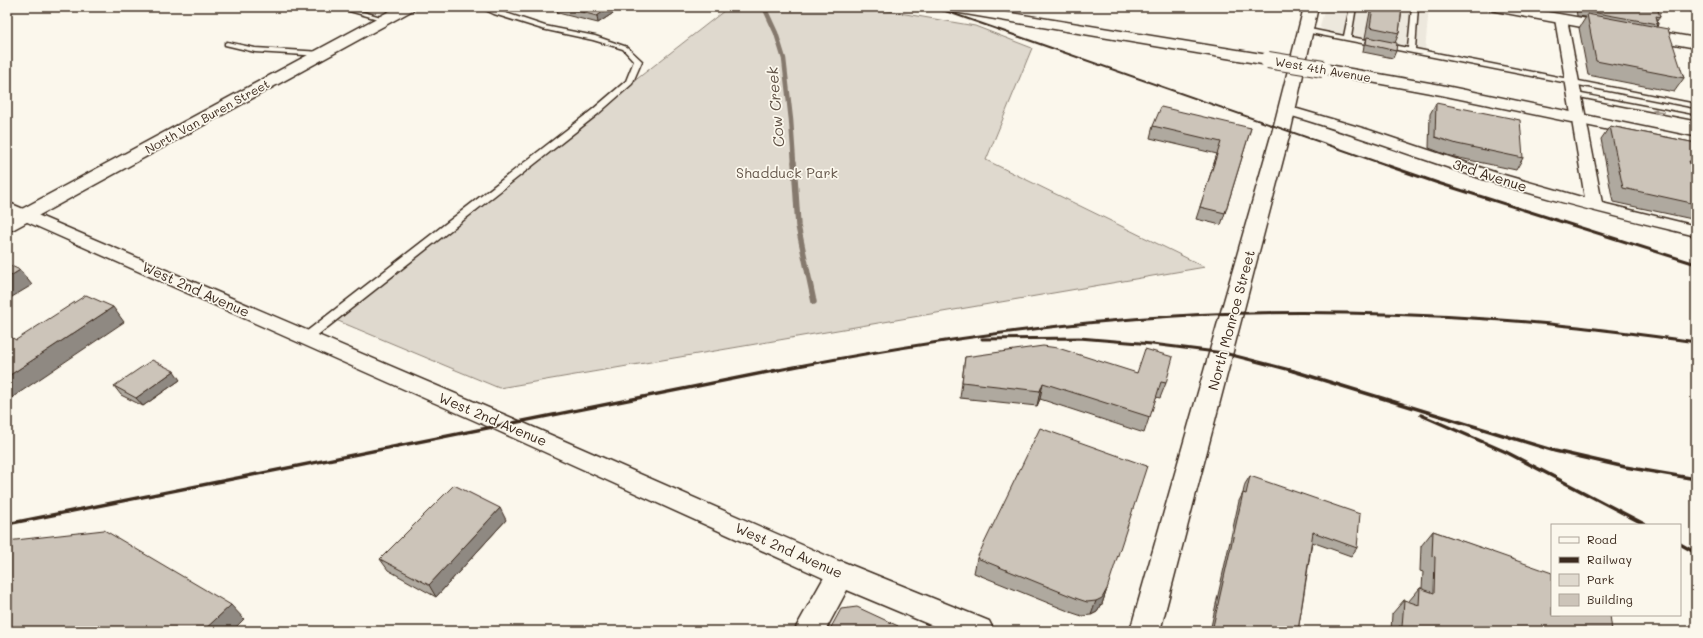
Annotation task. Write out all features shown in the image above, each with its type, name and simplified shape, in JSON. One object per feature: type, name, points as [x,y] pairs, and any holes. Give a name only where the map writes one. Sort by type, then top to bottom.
[{"type":"street","name":"North Van Buren Street","points":[[7,225],[408,7]]},
{"type":"street","name":"West 4th Avenue","points":[[948,7],[1323,69],[1433,89],[1696,143]]},
{"type":"street","name":"North Monroe Street","points":[[1145,631],[1235,304],[1312,7]]},
{"type":"street","points":[[1495,7],[1696,43]]},
{"type":"street","points":[[1561,19],[1595,207]]},
{"type":"street","name":"3rd Avenue","points":[[1286,110],[1327,121],[1492,176],[1595,207],[1696,231]]},
{"type":"street","name":"West 2nd Avenue","points":[[7,207],[842,574],[979,631]]},
{"type":"street","points":[[809,631],[842,574]]},
{"type":"lane","points":[[338,7],[385,19]]},
{"type":"lane","points":[[306,338],[595,112],[629,82],[638,61],[625,48],[595,38],[544,28],[482,7]]},
{"type":"lane","points":[[1346,38],[1353,7]]},
{"type":"lane","points":[[1411,50],[1415,7]]},
{"type":"lane","points":[[1305,30],[1411,50],[1696,118]]},
{"type":"lane","points":[[227,44],[255,50],[322,54]]},
{"type":"lane","points":[[1573,88],[1696,106]]},
{"type":"shaded area","points":[[1325,7],[1429,7],[1425,51],[1323,30],[1320,27]]},
{"type":"green space","name":"Shadduck Park","points":[[729,7],[865,7],[975,26],[1032,48],[986,160],[1205,267],[499,388],[331,318]]},
{"type":"building","points":[[562,7],[610,7],[597,16]]},
{"type":"building","points":[[1373,7],[1402,7],[1399,33],[1370,27]]},
{"type":"building","points":[[1580,7],[1657,7],[1660,17],[1656,16],[1658,24],[1580,10]]},
{"type":"building","points":[[1587,14],[1668,29],[1684,78],[1596,61]]},
{"type":"building","points":[[1367,37],[1397,43],[1396,51],[1366,44]]},
{"type":"building","points":[[1436,103],[1520,120],[1523,158],[1457,144],[1435,137]]},
{"type":"building","points":[[1161,107],[1251,128],[1225,213],[1200,207],[1221,142],[1153,126]]},
{"type":"building","points":[[1610,126],[1696,143],[1696,162],[1689,161],[1696,183],[1696,204],[1623,188]]},
{"type":"building","points":[[7,264],[20,270],[7,278]]},
{"type":"building","points":[[86,295],[113,307],[7,377],[7,335],[16,340]]},
{"type":"building","points":[[1043,346],[1058,348],[1137,373],[1145,349],[1173,357],[1166,383],[1161,382],[1150,417],[1043,383],[1040,391],[962,382],[965,357]]},
{"type":"building","points":[[152,360],[174,371],[136,398],[114,386]]},
{"type":"building","points":[[1040,428],[1147,466],[1107,589],[1102,598],[1096,601],[1087,602],[1078,599],[977,558]]},
{"type":"building","points":[[1250,476],[1360,514],[1357,548],[1313,532],[1298,631],[1212,631],[1243,493],[1246,494]]},
{"type":"building","points":[[454,485],[500,508],[429,585],[380,559]]},
{"type":"building","points":[[104,530],[231,605],[203,631],[7,631],[7,541]]},
{"type":"building","points":[[1433,531],[1551,573],[1551,616],[1610,616],[1612,631],[1399,631],[1399,626],[1402,627],[1404,600],[1419,605],[1420,588],[1434,593],[1435,557],[1432,556]]},
{"type":"building","points":[[857,607],[898,626],[896,631],[829,631],[841,609]]},
{"type":"waterway","name":"Cow Creek","points":[[764,7],[776,33],[784,59],[794,163]]},
{"type":"waterway","name":"Cow Creek","points":[[794,162],[798,226],[814,302]]},
{"type":"railway","points":[[934,7],[1380,163]]},
{"type":"railway","points":[[1377,162],[1438,183],[1696,264]]},
{"type":"railway","points":[[773,371],[923,344],[1023,330],[1074,324],[1214,314],[1292,312],[1370,313],[1448,317],[1566,326],[1696,342]]},
{"type":"railway","points":[[982,339],[1079,338],[1152,344],[1224,353],[1294,371]]},
{"type":"railway","points":[[7,524],[778,370]]},
{"type":"railway","points":[[1290,370],[1555,451],[1625,467],[1696,479]]},
{"type":"railway","points":[[1421,415],[1506,452],[1644,524]]},
{"type":"railway","points":[[1681,545],[1696,553]]}]
